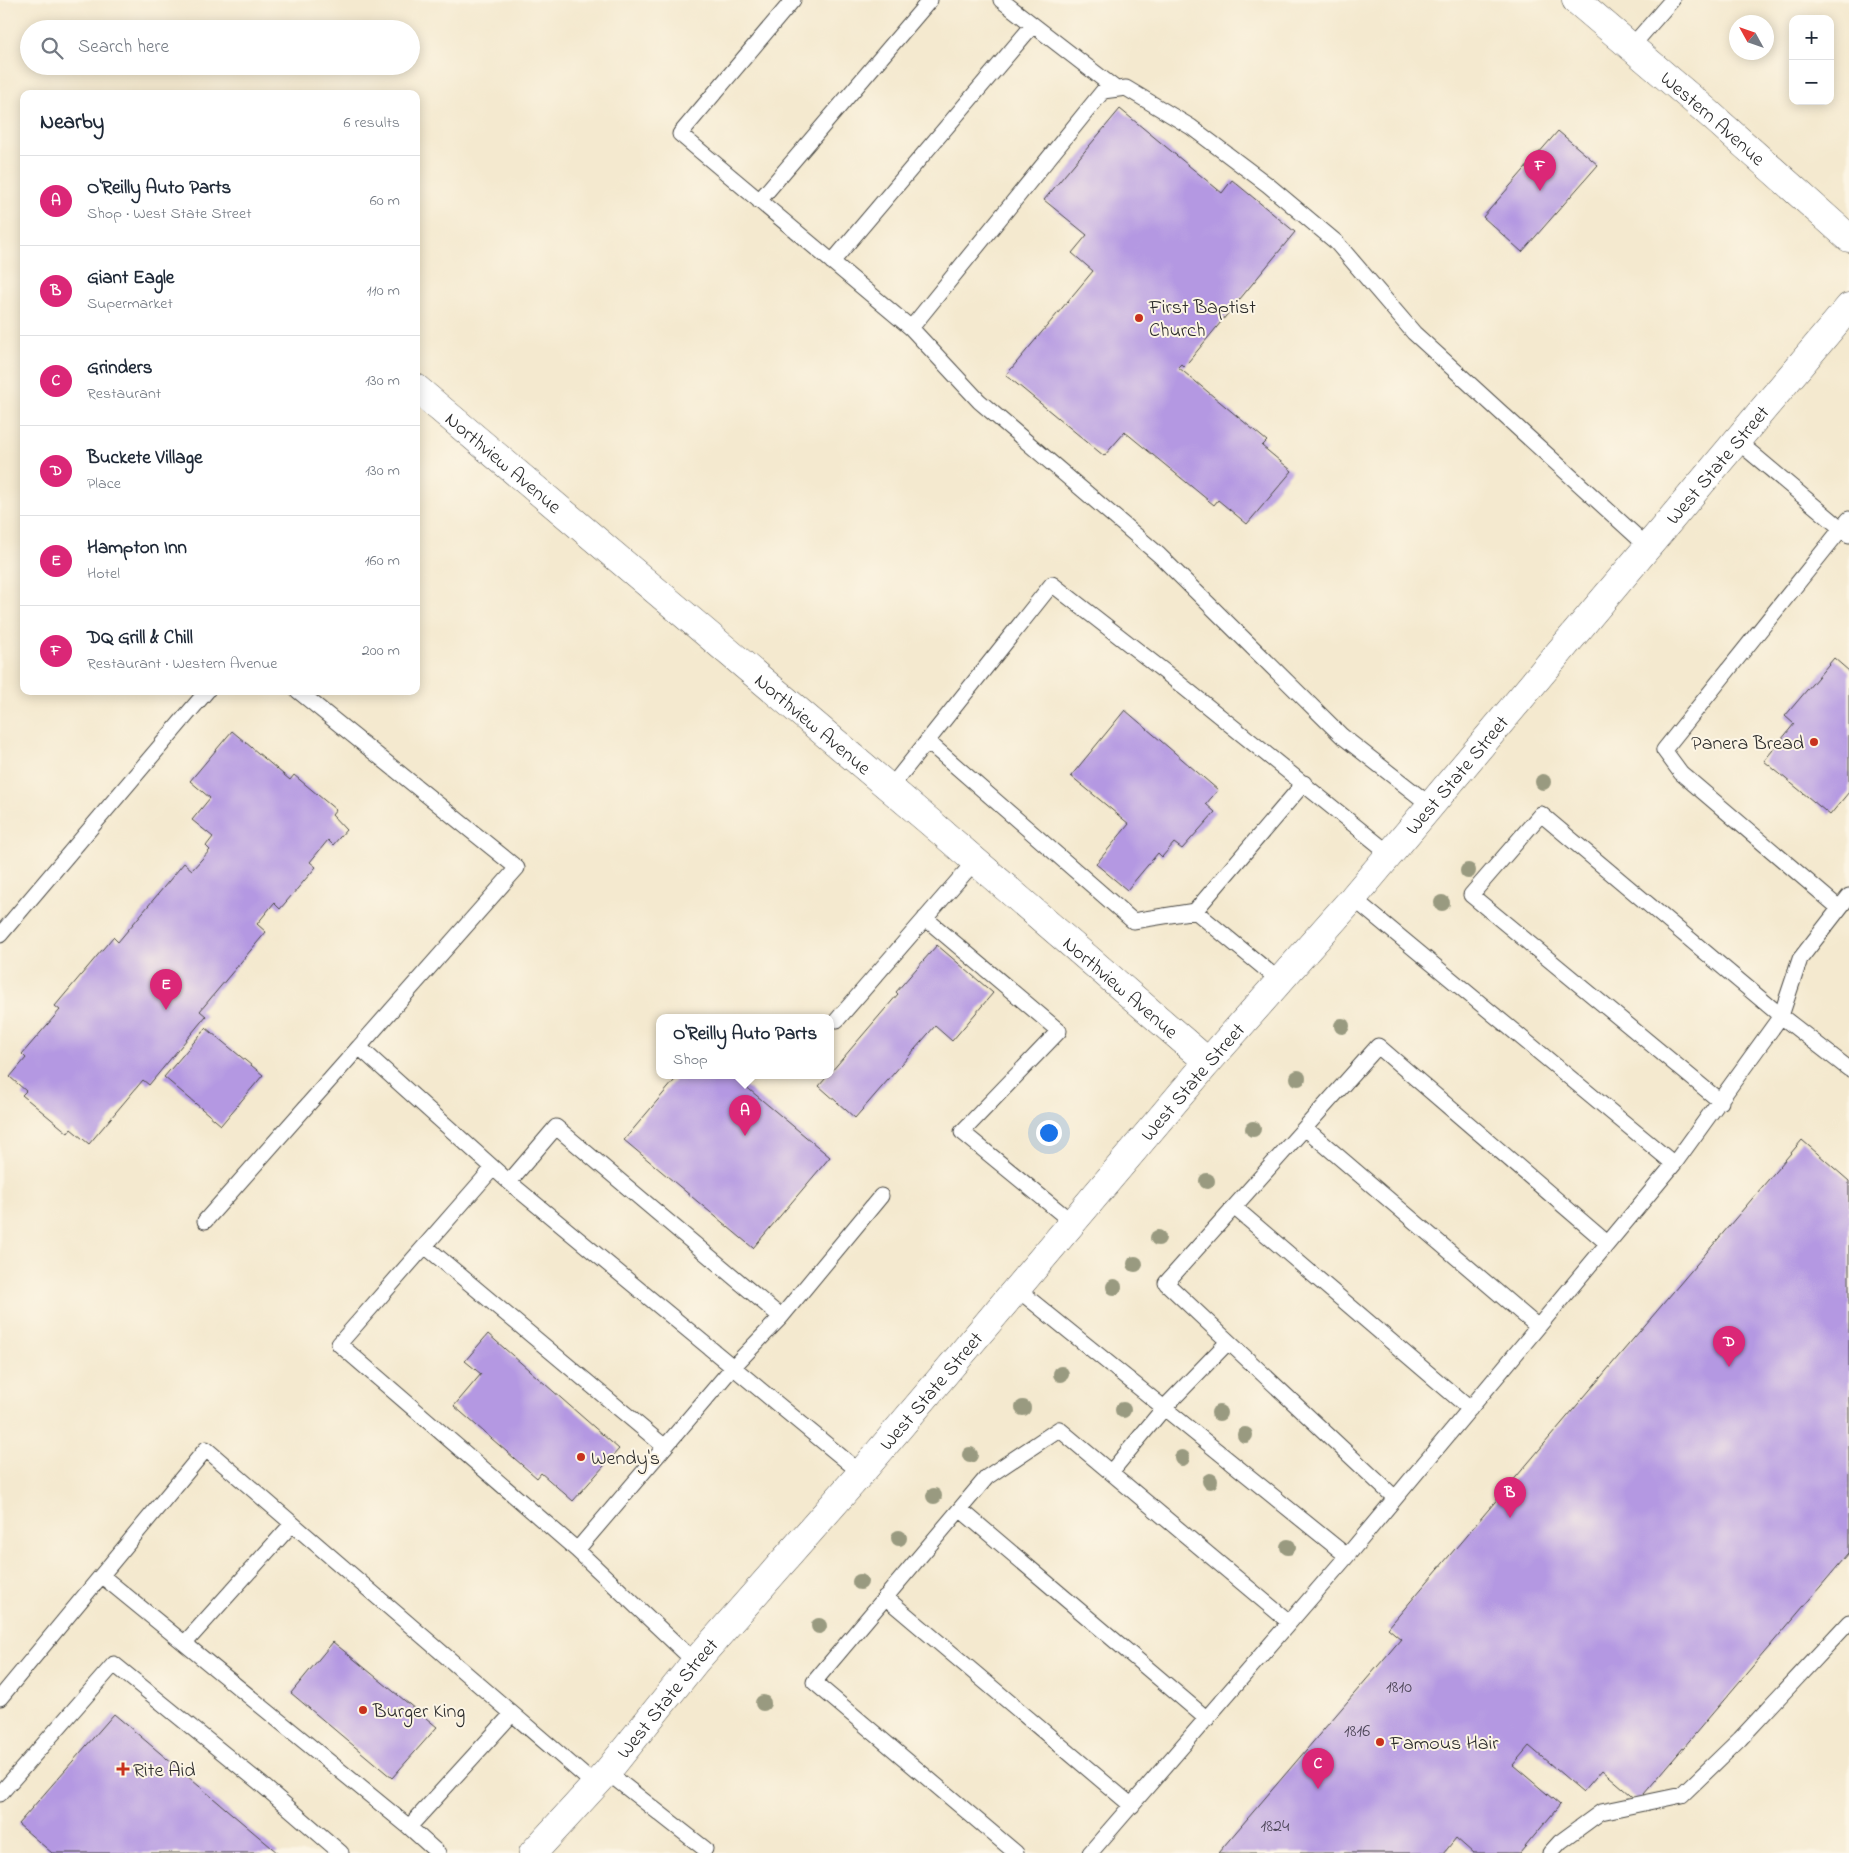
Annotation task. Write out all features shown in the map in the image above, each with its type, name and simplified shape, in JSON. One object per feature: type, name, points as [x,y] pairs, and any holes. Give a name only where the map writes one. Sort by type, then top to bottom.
[{"type":"main road","name":"Western Avenue","points":[[1576,0],[1849,238]]},
{"type":"main road","name":"West State Street","points":[[533,1853],[601,1779],[695,1662],[861,1472],[1208,1062],[1353,898],[1849,307]]},
{"type":"main road","name":"Northview Avenue","points":[[420,391],[890,788],[1208,1062]]},
{"type":"lane","points":[[793,0],[680,134],[911,328],[979,402],[1159,555],[1342,736],[1430,805]]},
{"type":"lane","points":[[759,201],[930,0]]},
{"type":"lane","points":[[1001,0],[1110,90]]},
{"type":"lane","points":[[1631,47],[1672,0]]},
{"type":"lane","points":[[832,262],[1033,25]]},
{"type":"lane","points":[[911,328],[1110,90],[1126,88],[1191,127],[1268,185],[1336,242],[1414,333],[1647,546]]},
{"type":"lane","points":[[1736,440],[1846,528],[1664,750],[1681,773],[1839,908]]},
{"type":"lane","points":[[890,788],[1052,584],[1304,783],[1390,854]]},
{"type":"lane","points":[[0,935],[204,695]]},
{"type":"lane","points":[[205,1221],[516,868],[303,695]]},
{"type":"lane","points":[[927,741],[1133,921],[1195,911],[1304,783]]},
{"type":"lane","points":[[1721,1102],[1470,895],[1541,814],[1780,1016],[1849,1069]]},
{"type":"lane","points":[[837,1020],[975,861]]},
{"type":"lane","points":[[1090,1853],[1347,1556],[1674,1164],[1721,1102],[1780,1016],[1800,959],[1849,896]]},
{"type":"lane","points":[[1353,898],[1674,1164]]},
{"type":"lane","points":[[1195,911],[1280,981]]},
{"type":"lane","points":[[925,918],[1059,1031],[962,1132],[1073,1223]]},
{"type":"lane","points":[[1395,1498],[1166,1284],[1378,1046],[1608,1243]]},
{"type":"lane","points":[[359,1047],[509,1182],[861,1472]]},
{"type":"lane","points":[[509,1182],[556,1128],[781,1318]]},
{"type":"lane","points":[[1305,1128],[1538,1327]]},
{"type":"lane","points":[[493,1168],[339,1344],[577,1550],[695,1662]]},
{"type":"lane","points":[[577,1550],[733,1367],[781,1318],[881,1196]]},
{"type":"lane","points":[[1234,1207],[1470,1409]]},
{"type":"lane","points":[[425,1246],[665,1447]]},
{"type":"lane","points":[[1017,1289],[1347,1556]]},
{"type":"lane","points":[[1111,1472],[1164,1408],[1228,1342]]},
{"type":"lane","points":[[1016,1853],[814,1682],[987,1477],[1059,1429],[1289,1622]]},
{"type":"lane","points":[[0,1698],[206,1449],[512,1714],[706,1852]]},
{"type":"lane","points":[[960,1510],[1207,1719]]},
{"type":"lane","points":[[185,1643],[292,1524]]},
{"type":"lane","points":[[102,1576],[409,1827],[438,1853]]},
{"type":"lane","points":[[885,1597],[1132,1806]]},
{"type":"lane","points":[[1550,1853],[1560,1842],[1600,1812],[1682,1795],[1740,1739],[1849,1622]]},
{"type":"lane","points":[[0,1794],[114,1664],[260,1782],[341,1853]]},
{"type":"lane","points":[[409,1827],[512,1714]]},
{"type":"building","name":"First Baptist Church","points":[[1120,109],[1222,193],[1232,180],[1295,232],[1184,367],[1181,364],[1178,367],[1267,441],[1262,446],[1292,471],[1247,524],[1218,500],[1214,505],[1125,432],[1104,456],[1006,375],[1093,271],[1072,253],[1087,235],[1044,200]]},
{"type":"building","points":[[1558,131],[1598,165],[1522,252],[1483,217]]},
{"type":"building","name":"Panera Bread","points":[[1834,658],[1849,671],[1849,792],[1830,815],[1764,761],[1794,724],[1785,716]]},
{"type":"building","points":[[1125,710],[1218,790],[1206,804],[1215,812],[1182,849],[1174,843],[1162,857],[1158,853],[1127,890],[1096,864],[1129,824],[1071,776]]},
{"type":"building","points":[[232,731],[290,780],[294,775],[336,810],[332,815],[346,830],[333,845],[328,840],[310,862],[316,867],[280,909],[274,903],[257,924],[266,932],[200,1011],[206,1016],[149,1085],[143,1080],[89,1144],[71,1129],[68,1133],[22,1095],[26,1091],[10,1077],[26,1058],[22,1054],[60,1010],[55,1006],[113,937],[118,942],[184,863],[192,870],[210,850],[206,846],[213,837],[192,820],[210,798],[190,781]]},
{"type":"building","points":[[937,945],[993,993],[952,1041],[935,1026],[855,1118],[819,1086],[825,1079],[834,1079],[834,1069],[898,994],[896,992]]},
{"type":"building","points":[[206,1028],[263,1075],[221,1125],[164,1077]]},
{"type":"building","points":[[676,1079],[737,1079],[830,1157],[753,1248],[624,1140]]},
{"type":"building","points":[[1802,1140],[1849,1181],[1849,1553],[1638,1801],[1602,1770],[1583,1792],[1529,1746],[1513,1765],[1560,1805],[1520,1853],[1473,1853],[1456,1838],[1444,1853],[1218,1853],[1401,1639],[1388,1628]]},
{"type":"building","points":[[488,1334],[619,1449],[573,1501],[541,1473],[537,1478],[454,1406],[481,1374],[465,1361]]},
{"type":"building","name":"Burger King","points":[[333,1642],[437,1727],[392,1778],[291,1693]]},
{"type":"building","name":"Rite Aid","points":[[114,1714],[278,1853],[52,1853],[18,1824]]},
{"type":"place","name":"DQ Grill & Chill","points":[[1540,191]]},
{"type":"place","name":"First Baptist Church","points":[[1139,318]]},
{"type":"place","name":"Panera Bread","points":[[1814,742]]},
{"type":"place","name":"Hampton Inn","points":[[166,1010]]},
{"type":"place","name":"O'Reilly Auto Parts","points":[[745,1136]]},
{"type":"place","name":"Buckete Village","points":[[1729,1367]]},
{"type":"place","name":"Wendy's","points":[[581,1457]]},
{"type":"place","name":"Giant Eagle","points":[[1510,1518]]},
{"type":"place","name":"Burger King","points":[[363,1710]]},
{"type":"place","name":"Famous Hair","points":[[1380,1742]]},
{"type":"place","name":"Rite Aid","points":[[123,1769]]},
{"type":"place","name":"Grinders","points":[[1318,1789]]}]
